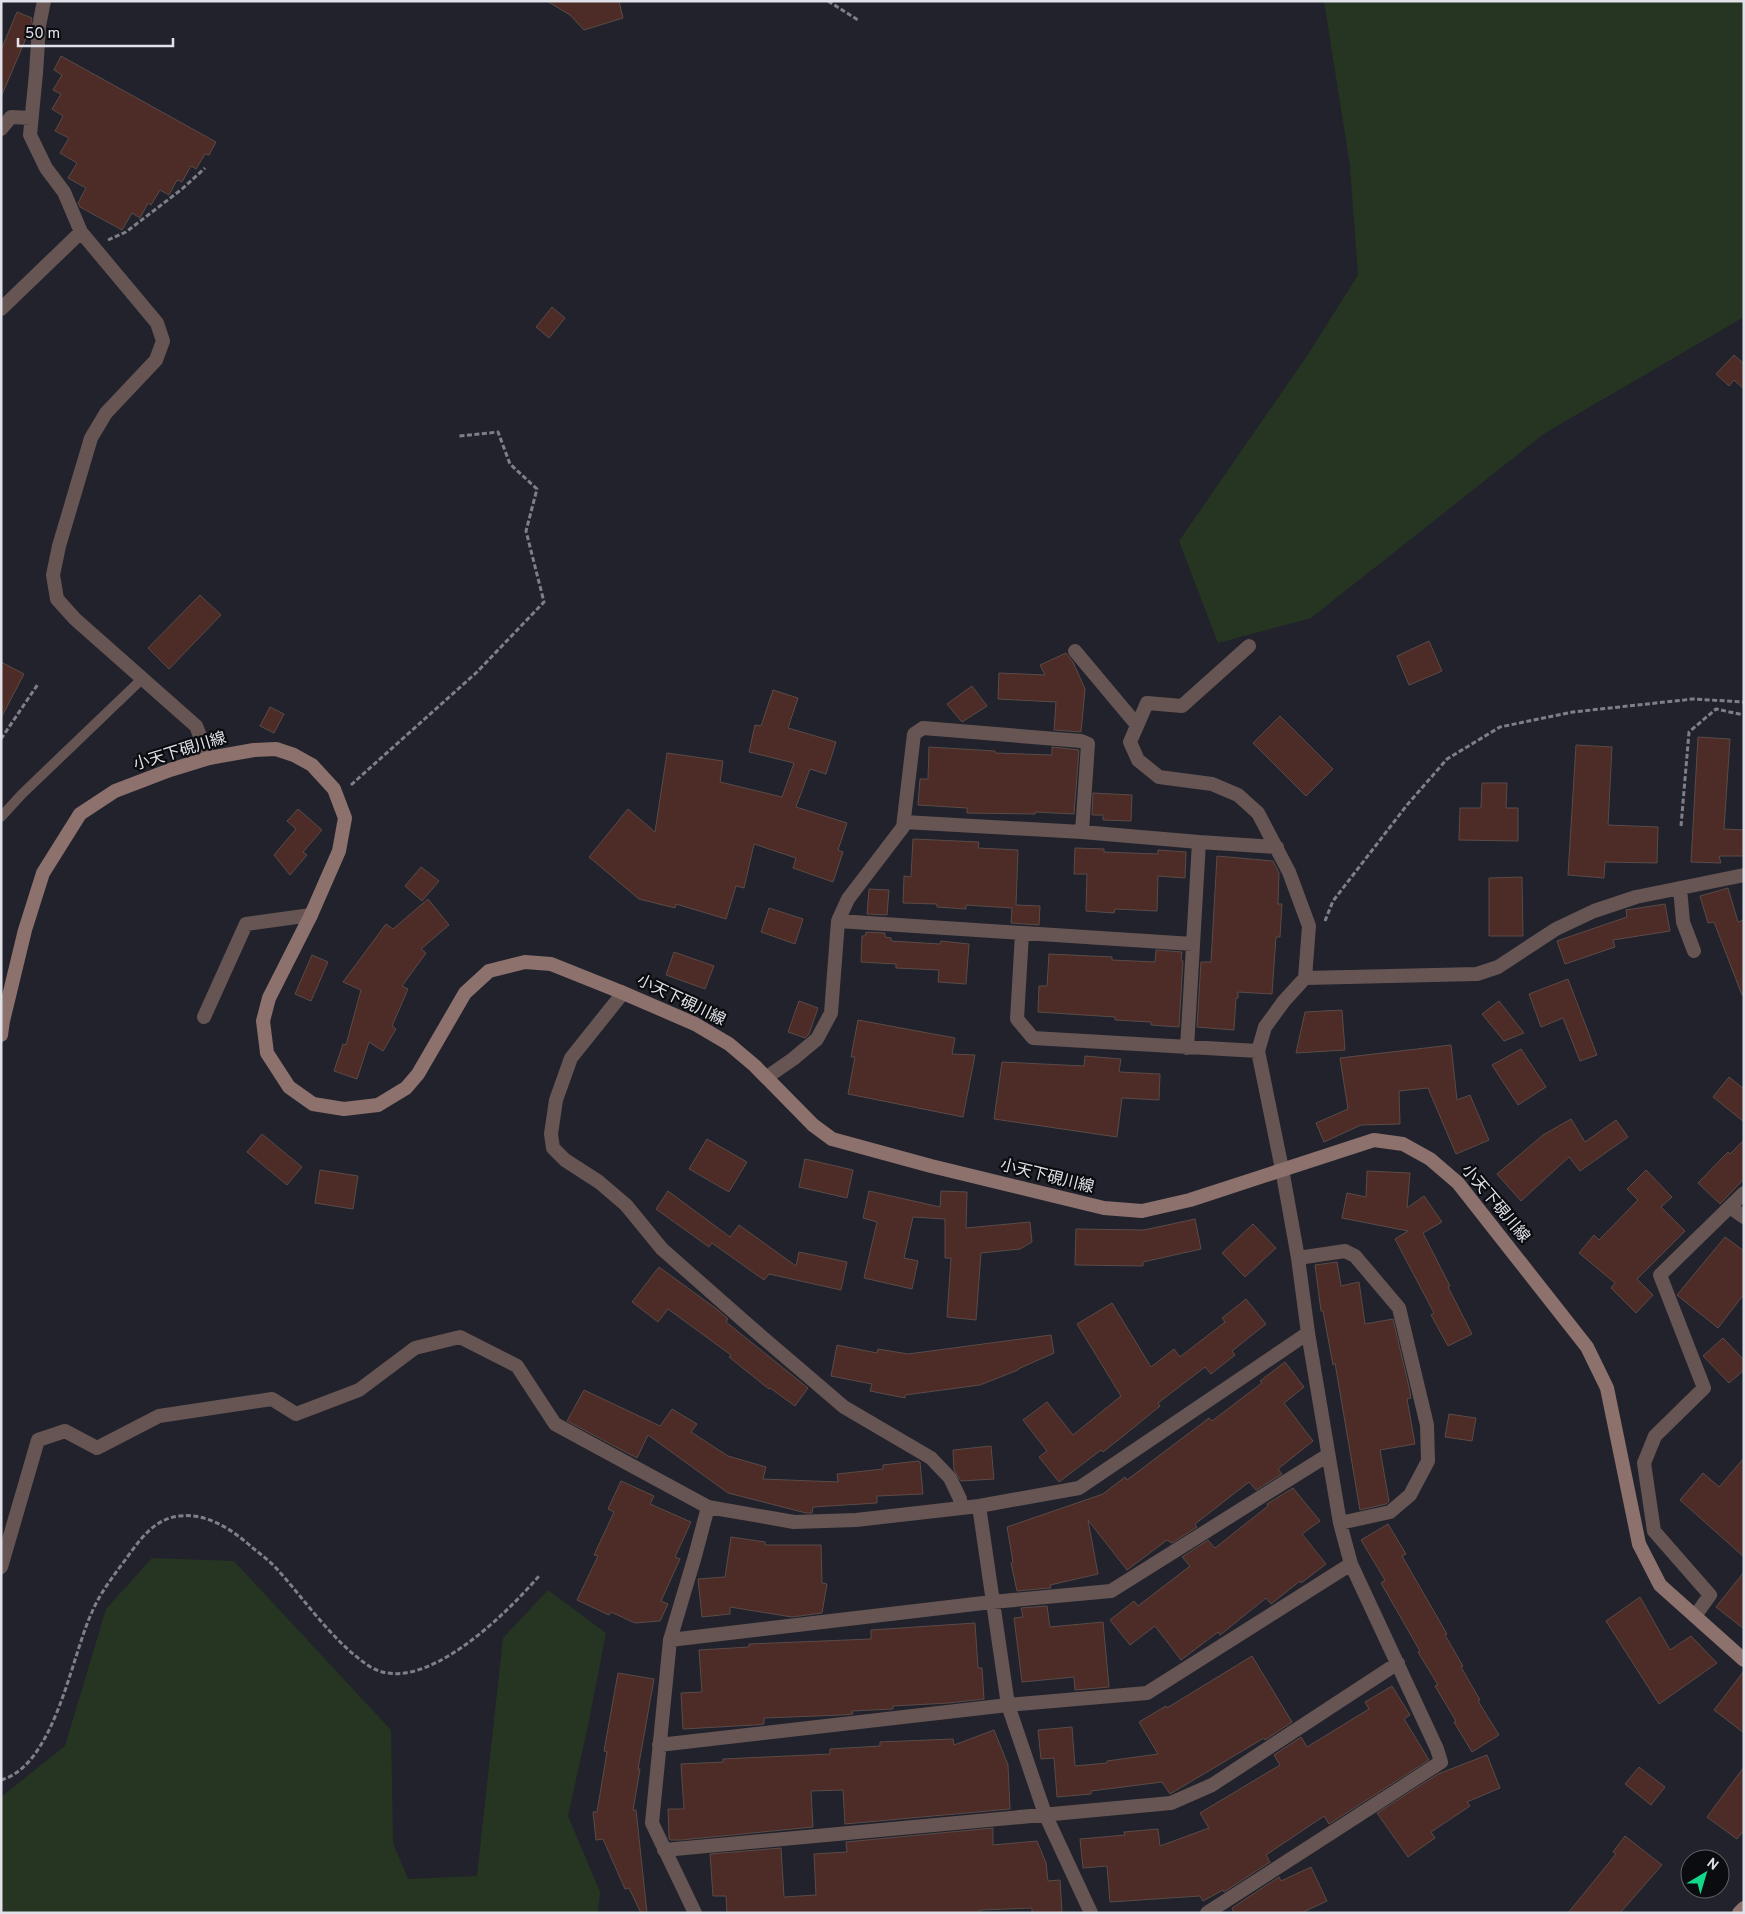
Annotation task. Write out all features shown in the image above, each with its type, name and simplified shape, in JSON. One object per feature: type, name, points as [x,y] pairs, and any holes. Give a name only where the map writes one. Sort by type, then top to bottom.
[{"type":"main road","name":"小天下硯川線","points":[[1,1035],[25,930],[43,873],[80,814],[115,791],[170,770],[209,758],[254,750],[276,749],[294,755],[312,765],[334,789],[345,818],[339,851],[311,915],[269,998],[263,1021],[267,1053],[288,1087],[312,1104],[344,1109],[378,1105],[406,1088],[418,1074],[465,993],[489,971],[525,962],[551,964],[695,1024],[729,1044],[766,1077],[813,1125],[832,1139],[931,1166],[1104,1208],[1142,1211],[1190,1200],[1374,1140],[1402,1144],[1430,1159],[1458,1183],[1587,1347],[1607,1388],[1639,1544],[1660,1585],[1744,1660]]},
{"type":"main road","points":[[1739,1913],[1744,1908]]},
{"type":"street","points":[[44,1],[39,26],[30,135],[46,168],[64,192],[82,232],[158,323],[163,341],[156,360],[106,413],[91,438],[59,546],[53,574],[57,599],[75,619],[196,726],[209,758]]},
{"type":"street","points":[[1,129],[11,117],[31,118]]},
{"type":"street","points":[[1,309],[82,232]]},
{"type":"street","points":[[1207,1913],[1441,1762],[1437,1749],[1398,1663],[1351,1564],[1340,1523],[1308,1333],[1298,1258],[1258,1051],[1265,1027],[1284,1001],[1305,978],[1309,926],[1289,872],[1258,813],[1238,796],[1212,784],[1159,776],[1138,760],[1130,742],[1147,703],[1182,706],[1250,646]]},
{"type":"street","points":[[1075,651],[1137,725]]},
{"type":"street","points":[[766,1077],[817,1040],[831,1013],[838,921],[848,899],[903,827],[914,734],[923,728],[1081,741],[1088,744],[1082,832]]},
{"type":"street","points":[[904,822],[1277,846]]},
{"type":"street","points":[[1187,1048],[1199,842]]},
{"type":"street","points":[[1305,978],[1477,974],[1498,967],[1556,929],[1594,911],[1636,897],[1744,874]]},
{"type":"street","points":[[1680,888],[1683,922],[1694,951]]},
{"type":"street","points":[[204,1017],[246,924],[311,915]]},
{"type":"street","points":[[838,921],[1193,944]]},
{"type":"street","points":[[1022,934],[1017,1019],[1034,1038],[1258,1051]]},
{"type":"street","points":[[621,992],[620,998],[571,1058],[556,1100],[551,1134],[553,1148],[565,1160],[599,1182],[619,1199],[662,1249],[844,1407],[931,1458],[950,1478],[960,1499],[960,1508]]},
{"type":"street","points":[[1695,1616],[1710,1595],[1654,1531],[1644,1463],[1655,1436],[1704,1388],[1660,1275],[1744,1193]]},
{"type":"street","points":[[1730,1207],[1744,1217]]},
{"type":"street","points":[[1298,1258],[1345,1251],[1355,1256],[1399,1308],[1427,1425],[1428,1461],[1410,1495],[1390,1512],[1340,1523]]},
{"type":"street","points":[[1,1567],[38,1440],[65,1431],[97,1448],[159,1416],[272,1399],[296,1414],[359,1390],[415,1348],[460,1337],[517,1366],[555,1424],[708,1507],[794,1522],[856,1520],[979,1506],[1079,1488],[1308,1333]]},
{"type":"street","points":[[670,1640],[992,1602],[1111,1591],[1328,1455]]},
{"type":"street","points":[[979,1506],[1008,1705],[1046,1814],[1091,1913]]},
{"type":"street","points":[[695,1913],[652,1823],[670,1640],[708,1507]]},
{"type":"street","points":[[659,1745],[1008,1705],[1147,1693],[1351,1564]]},
{"type":"street","points":[[664,1850],[1171,1803],[1212,1785],[1398,1663]]},
{"type":"lane","points":[[1,817],[22,794],[143,678]]},
{"type":"path","points":[[828,1],[858,20]]},
{"type":"path","points":[[94,248],[126,232],[182,189],[205,168]]},
{"type":"path","points":[[337,797],[477,672],[544,602],[526,531],[538,489],[510,464],[498,432],[459,436]]},
{"type":"path","points":[[1,739],[38,684]]},
{"type":"path","points":[[1323,926],[1333,900],[1407,804],[1447,759],[1500,727],[1573,712],[1693,699],[1744,702]]},
{"type":"path","points":[[1681,826],[1689,732],[1716,709],[1744,715]]},
{"type":"path","points":[[1,1780],[23,1768],[35,1754],[48,1732],[64,1696],[79,1642],[92,1610],[105,1588],[146,1532],[164,1520],[180,1516],[201,1517],[217,1523],[240,1538],[275,1567],[335,1636],[370,1667],[384,1672],[402,1673],[426,1668],[447,1658],[487,1628],[512,1605],[538,1576]]},
{"type":"green space","points":[[1324,1],[1744,1],[1744,317],[1545,433],[1311,618],[1218,643],[1179,541],[1307,356],[1358,275],[1350,166]]},
{"type":"green space","points":[[152,1558],[234,1561],[391,1730],[393,1843],[408,1879],[477,1876],[503,1638],[548,1590],[606,1633],[568,1816],[600,1892],[598,1913],[1,1913],[1,1797],[65,1746],[106,1609]]},
{"type":"building","points":[[547,1],[619,1],[623,18],[584,30],[570,15]]},
{"type":"building","points":[[17,12],[32,18],[30,29],[1,97],[1,50]]},
{"type":"building","points":[[61,56],[216,142],[209,155],[205,154],[196,169],[191,166],[182,182],[177,180],[169,195],[160,190],[151,205],[148,203],[140,218],[132,213],[122,230],[80,207],[78,203],[86,188],[68,178],[77,163],[60,153],[69,138],[55,131],[63,116],[52,109],[61,94],[53,90],[62,75],[54,70]]},
{"type":"building","points":[[552,307],[565,318],[549,338],[536,327]]},
{"type":"building","points":[[1734,355],[1744,364],[1744,389],[1734,380],[1729,386],[1716,374]]},
{"type":"building","points":[[200,595],[221,615],[169,669],[148,648]]},
{"type":"building","points":[[1429,641],[1442,671],[1409,685],[1397,656]]},
{"type":"building","points":[[1066,653],[1073,662],[1085,689],[1081,732],[1054,730],[1056,702],[998,699],[999,673],[1045,675],[1040,665]]},
{"type":"building","points":[[1,662],[24,674],[1,718]]},
{"type":"building","points":[[972,686],[987,706],[962,722],[947,704]]},
{"type":"building","points":[[773,690],[798,698],[788,728],[836,742],[826,774],[810,769],[796,807],[847,823],[838,850],[843,852],[833,882],[793,868],[796,858],[754,844],[744,888],[736,886],[726,919],[676,904],[675,908],[639,899],[589,857],[628,809],[655,832],[667,753],[723,761],[720,782],[782,797],[794,763],[749,752],[755,725],[761,726]]},
{"type":"building","points":[[270,707],[284,714],[274,733],[260,726]]},
{"type":"building","points":[[1280,716],[1333,769],[1306,796],[1253,743]]},
{"type":"building","points":[[1698,737],[1730,739],[1724,829],[1744,830],[1744,856],[1719,856],[1721,863],[1691,862]]},
{"type":"building","points":[[1576,745],[1612,747],[1608,825],[1658,827],[1657,863],[1605,862],[1604,878],[1568,875]]},
{"type":"building","points":[[929,747],[995,751],[995,753],[1052,755],[1052,747],[1079,750],[1074,814],[1035,812],[1035,814],[967,813],[967,808],[918,805],[920,779],[928,779]]},
{"type":"building","points":[[1482,783],[1507,783],[1506,808],[1518,808],[1518,841],[1459,840],[1460,808],[1481,808]]},
{"type":"building","points":[[1093,793],[1132,795],[1131,821],[1103,820],[1103,815],[1092,815]]},
{"type":"building","points":[[298,809],[322,830],[303,852],[307,855],[290,875],[274,855],[296,829],[287,821]]},
{"type":"building","points":[[913,839],[979,842],[978,848],[1018,850],[1016,905],[1040,906],[1039,925],[1011,923],[1012,908],[966,905],[966,909],[937,907],[937,904],[903,903],[904,876],[911,877]]},
{"type":"building","points":[[1075,848],[1104,849],[1104,852],[1158,854],[1158,850],[1186,852],[1185,878],[1158,876],[1157,911],[1115,909],[1114,913],[1086,911],[1087,874],[1074,874]]},
{"type":"building","points":[[1217,856],[1273,861],[1279,873],[1278,904],[1282,904],[1280,937],[1276,937],[1272,994],[1238,992],[1234,1030],[1197,1027],[1201,962],[1211,962]]},
{"type":"building","points":[[421,867],[439,881],[422,901],[405,886]]},
{"type":"building","points":[[1522,877],[1523,936],[1489,936],[1489,878]]},
{"type":"building","points":[[1728,888],[1738,922],[1744,920],[1744,995],[1742,995],[1714,922],[1708,923],[1700,896]]},
{"type":"building","points":[[869,889],[889,890],[887,915],[867,914]]},
{"type":"building","points":[[428,899],[449,925],[421,949],[426,953],[402,986],[408,989],[392,1026],[396,1029],[383,1051],[369,1042],[357,1079],[334,1071],[343,1044],[346,1045],[361,990],[343,982],[386,924],[393,929]]},
{"type":"building","points":[[1665,904],[1670,931],[1613,940],[1615,947],[1565,964],[1557,941],[1627,917],[1626,910]]},
{"type":"building","points":[[769,908],[803,919],[795,944],[761,932]]},
{"type":"building","points":[[866,932],[885,933],[885,937],[891,938],[891,941],[940,944],[941,941],[969,944],[966,984],[938,982],[939,970],[896,968],[896,964],[861,962],[862,936],[865,936]]},
{"type":"building","points":[[1156,950],[1182,952],[1179,1027],[1151,1025],[1151,1022],[1115,1020],[1115,1017],[1038,1012],[1039,986],[1047,986],[1049,954],[1112,957],[1112,960],[1155,962]]},
{"type":"building","points":[[674,952],[714,966],[705,989],[666,975]]},
{"type":"building","points":[[312,955],[328,962],[311,1001],[295,994]]},
{"type":"building","points":[[1568,979],[1597,1055],[1580,1061],[1563,1018],[1541,1027],[1529,994]]},
{"type":"building","points":[[799,1001],[818,1008],[809,1034],[805,1038],[788,1032]]},
{"type":"building","points":[[1499,1001],[1524,1033],[1504,1041],[1482,1014]]},
{"type":"building","points":[[1342,1010],[1345,1050],[1296,1053],[1305,1012]]},
{"type":"building","points":[[858,1020],[955,1038],[952,1054],[975,1055],[963,1117],[848,1094],[855,1057],[851,1057]]},
{"type":"building","points":[[1451,1045],[1457,1100],[1470,1095],[1489,1140],[1456,1154],[1428,1088],[1399,1091],[1400,1124],[1361,1125],[1324,1142],[1316,1123],[1348,1109],[1340,1058]]},
{"type":"building","points":[[1521,1049],[1546,1087],[1518,1105],[1492,1065]]},
{"type":"building","points":[[1085,1056],[1121,1059],[1119,1072],[1160,1074],[1159,1100],[1122,1098],[1117,1137],[994,1119],[1002,1062],[1084,1066]]},
{"type":"building","points":[[1729,1077],[1744,1089],[1744,1122],[1713,1097]]},
{"type":"building","points":[[1571,1119],[1585,1142],[1616,1120],[1628,1137],[1580,1171],[1569,1157],[1521,1201],[1497,1174],[1543,1135]]},
{"type":"building","points":[[262,1134],[302,1167],[287,1185],[247,1152]]},
{"type":"building","points":[[707,1139],[747,1162],[729,1192],[689,1169]]},
{"type":"building","points":[[1744,1140],[1744,1179],[1720,1204],[1698,1183],[1728,1152],[1730,1154]]},
{"type":"building","points":[[805,1159],[853,1170],[847,1198],[799,1187]]},
{"type":"building","points":[[320,1170],[358,1176],[353,1209],[315,1203]]},
{"type":"building","points":[[1646,1170],[1672,1197],[1661,1207],[1685,1231],[1637,1279],[1653,1295],[1636,1313],[1611,1288],[1615,1283],[1579,1253],[1594,1235],[1599,1240],[1638,1200],[1627,1189]]},
{"type":"building","points":[[1367,1171],[1410,1173],[1407,1208],[1424,1196],[1442,1222],[1423,1233],[1472,1334],[1448,1346],[1431,1315],[1434,1313],[1395,1239],[1408,1231],[1342,1218],[1347,1193],[1366,1197]]},
{"type":"building","points":[[668,1191],[730,1237],[739,1225],[796,1266],[799,1252],[847,1262],[841,1290],[769,1274],[764,1280],[712,1243],[709,1247],[656,1209]]},
{"type":"building","points":[[869,1191],[940,1207],[941,1191],[967,1192],[966,1228],[1030,1222],[1032,1242],[1020,1249],[981,1253],[976,1320],[947,1317],[951,1258],[945,1258],[945,1219],[913,1217],[904,1258],[918,1261],[912,1289],[864,1278],[877,1222],[863,1218]]},
{"type":"building","points":[[1195,1219],[1201,1249],[1143,1262],[1143,1266],[1075,1265],[1076,1229],[1144,1230]]},
{"type":"building","points":[[1253,1224],[1276,1248],[1245,1277],[1222,1253]]},
{"type":"building","points":[[1725,1237],[1744,1251],[1744,1294],[1718,1328],[1677,1295]]},
{"type":"building","points":[[1337,1262],[1341,1286],[1359,1282],[1365,1324],[1393,1319],[1411,1398],[1407,1399],[1415,1444],[1380,1450],[1389,1501],[1386,1504],[1360,1510],[1335,1363],[1333,1365],[1323,1311],[1321,1311],[1315,1265]]},
{"type":"building","points":[[659,1267],[718,1310],[728,1319],[726,1322],[808,1388],[795,1406],[769,1389],[729,1357],[731,1355],[668,1309],[658,1322],[632,1302]]},
{"type":"building","points":[[1246,1299],[1266,1324],[1232,1351],[1235,1355],[1211,1374],[1205,1367],[1158,1403],[1160,1406],[1103,1452],[1101,1450],[1059,1482],[1039,1457],[1047,1451],[1023,1420],[1047,1402],[1073,1435],[1121,1396],[1077,1324],[1112,1303],[1151,1367],[1174,1349],[1180,1357],[1225,1322],[1222,1318]]},
{"type":"building","points":[[1051,1335],[1054,1353],[980,1385],[905,1395],[905,1398],[870,1391],[872,1384],[831,1376],[837,1345],[877,1353],[878,1349],[908,1354]]},
{"type":"building","points":[[1723,1338],[1744,1360],[1744,1370],[1729,1383],[1703,1356]]},
{"type":"building","points":[[1285,1362],[1304,1387],[1284,1403],[1313,1441],[1278,1469],[1282,1474],[1256,1490],[1249,1482],[1195,1524],[1197,1527],[1172,1543],[1167,1540],[1127,1570],[1088,1520],[1098,1574],[1050,1585],[1051,1588],[1017,1591],[1011,1563],[1013,1562],[1007,1527],[1103,1494],[1125,1477],[1127,1480],[1209,1418],[1212,1421],[1262,1383],[1260,1381]]},
{"type":"building","points":[[584,1390],[660,1426],[672,1409],[697,1424],[691,1432],[728,1456],[766,1467],[763,1479],[838,1482],[837,1474],[883,1469],[883,1465],[918,1461],[920,1462],[923,1494],[877,1496],[877,1503],[813,1507],[812,1513],[806,1513],[728,1493],[648,1435],[637,1458],[567,1421]]},
{"type":"building","points":[[1449,1414],[1476,1418],[1472,1441],[1445,1437]]},
{"type":"building","points":[[991,1446],[994,1479],[961,1481],[954,1470],[953,1450]]},
{"type":"building","points":[[1744,1458],[1744,1557],[1680,1500],[1703,1473],[1719,1487]]},
{"type":"building","points":[[621,1481],[654,1496],[650,1504],[691,1522],[675,1557],[680,1559],[661,1601],[668,1604],[660,1621],[635,1623],[611,1612],[609,1615],[577,1600],[598,1556],[594,1555],[614,1512],[608,1509]]},
{"type":"building","points":[[1293,1488],[1320,1521],[1302,1534],[1326,1564],[1301,1583],[1300,1581],[1271,1604],[1266,1598],[1220,1635],[1218,1632],[1181,1660],[1155,1626],[1130,1645],[1110,1620],[1134,1601],[1138,1606],[1190,1566],[1182,1557],[1208,1540],[1215,1548],[1268,1506],[1267,1504]]},
{"type":"building","points":[[1388,1524],[1406,1554],[1402,1556],[1447,1634],[1445,1635],[1463,1666],[1461,1667],[1480,1700],[1478,1701],[1499,1735],[1472,1752],[1435,1686],[1438,1685],[1418,1652],[1420,1651],[1381,1583],[1385,1580],[1361,1540]]},
{"type":"building","points":[[731,1537],[765,1542],[765,1545],[821,1545],[822,1583],[827,1584],[822,1613],[792,1617],[730,1607],[730,1614],[702,1617],[698,1579],[725,1577]]},
{"type":"building","points":[[1744,1572],[1744,1629],[1716,1607]]},
{"type":"building","points":[[1640,1597],[1670,1650],[1691,1636],[1717,1663],[1659,1704],[1606,1621]]},
{"type":"building","points":[[1047,1606],[1050,1627],[1103,1622],[1109,1687],[1075,1690],[1074,1677],[1022,1682],[1014,1618],[1023,1617],[1021,1608]]},
{"type":"building","points":[[975,1623],[978,1668],[982,1668],[984,1699],[893,1706],[893,1709],[852,1711],[853,1714],[842,1715],[764,1718],[764,1724],[754,1725],[683,1729],[681,1693],[702,1692],[699,1650],[749,1647],[749,1644],[871,1639],[871,1630]]},
{"type":"building","points":[[1252,1656],[1292,1722],[1265,1740],[1264,1738],[1170,1794],[1162,1782],[1091,1791],[1091,1794],[1057,1797],[1054,1758],[1041,1759],[1038,1730],[1072,1727],[1075,1766],[1107,1763],[1107,1761],[1158,1754],[1139,1722],[1166,1706],[1167,1708]]},
{"type":"building","points":[[1744,1671],[1744,1733],[1714,1710]]},
{"type":"building","points":[[618,1673],[654,1679],[638,1769],[640,1769],[633,1810],[636,1810],[647,1913],[641,1913],[629,1888],[625,1889],[603,1839],[596,1840],[593,1812],[597,1812],[607,1752],[604,1751]]},
{"type":"building","points":[[1392,1686],[1410,1715],[1404,1719],[1429,1760],[1329,1824],[1324,1816],[1266,1855],[1270,1862],[1224,1892],[1223,1890],[1203,1901],[1200,1896],[1110,1902],[1107,1866],[1083,1868],[1080,1839],[1125,1835],[1124,1832],[1158,1829],[1160,1846],[1209,1828],[1200,1813],[1280,1765],[1274,1755],[1301,1737],[1307,1747],[1369,1709],[1365,1702]]},
{"type":"building","points":[[994,1730],[1008,1765],[1010,1809],[845,1824],[843,1790],[811,1791],[813,1827],[681,1840],[670,1840],[669,1838],[668,1809],[684,1809],[681,1764],[723,1762],[723,1759],[830,1754],[830,1749],[880,1746],[880,1742],[953,1739],[954,1745]]},
{"type":"building","points":[[1487,1755],[1500,1788],[1467,1802],[1470,1806],[1431,1832],[1435,1838],[1408,1857],[1377,1813],[1438,1774]]},
{"type":"building","points":[[1639,1767],[1665,1787],[1651,1805],[1625,1784]]},
{"type":"building","points":[[1744,1767],[1744,1830],[1737,1839],[1707,1817]]},
{"type":"building","points":[[993,1828],[993,1845],[1037,1841],[1046,1863],[1048,1881],[1060,1880],[1062,1913],[1032,1913],[1032,1908],[980,1910],[980,1913],[727,1913],[726,1896],[713,1896],[710,1854],[781,1848],[784,1897],[816,1895],[814,1854],[847,1852],[846,1842]]},
{"type":"building","points":[[1625,1836],[1662,1865],[1620,1913],[1568,1913],[1616,1854],[1613,1852]]},
{"type":"building","points":[[1311,1867],[1327,1901],[1301,1913],[1234,1913],[1232,1908],[1279,1877],[1281,1881]]}]
